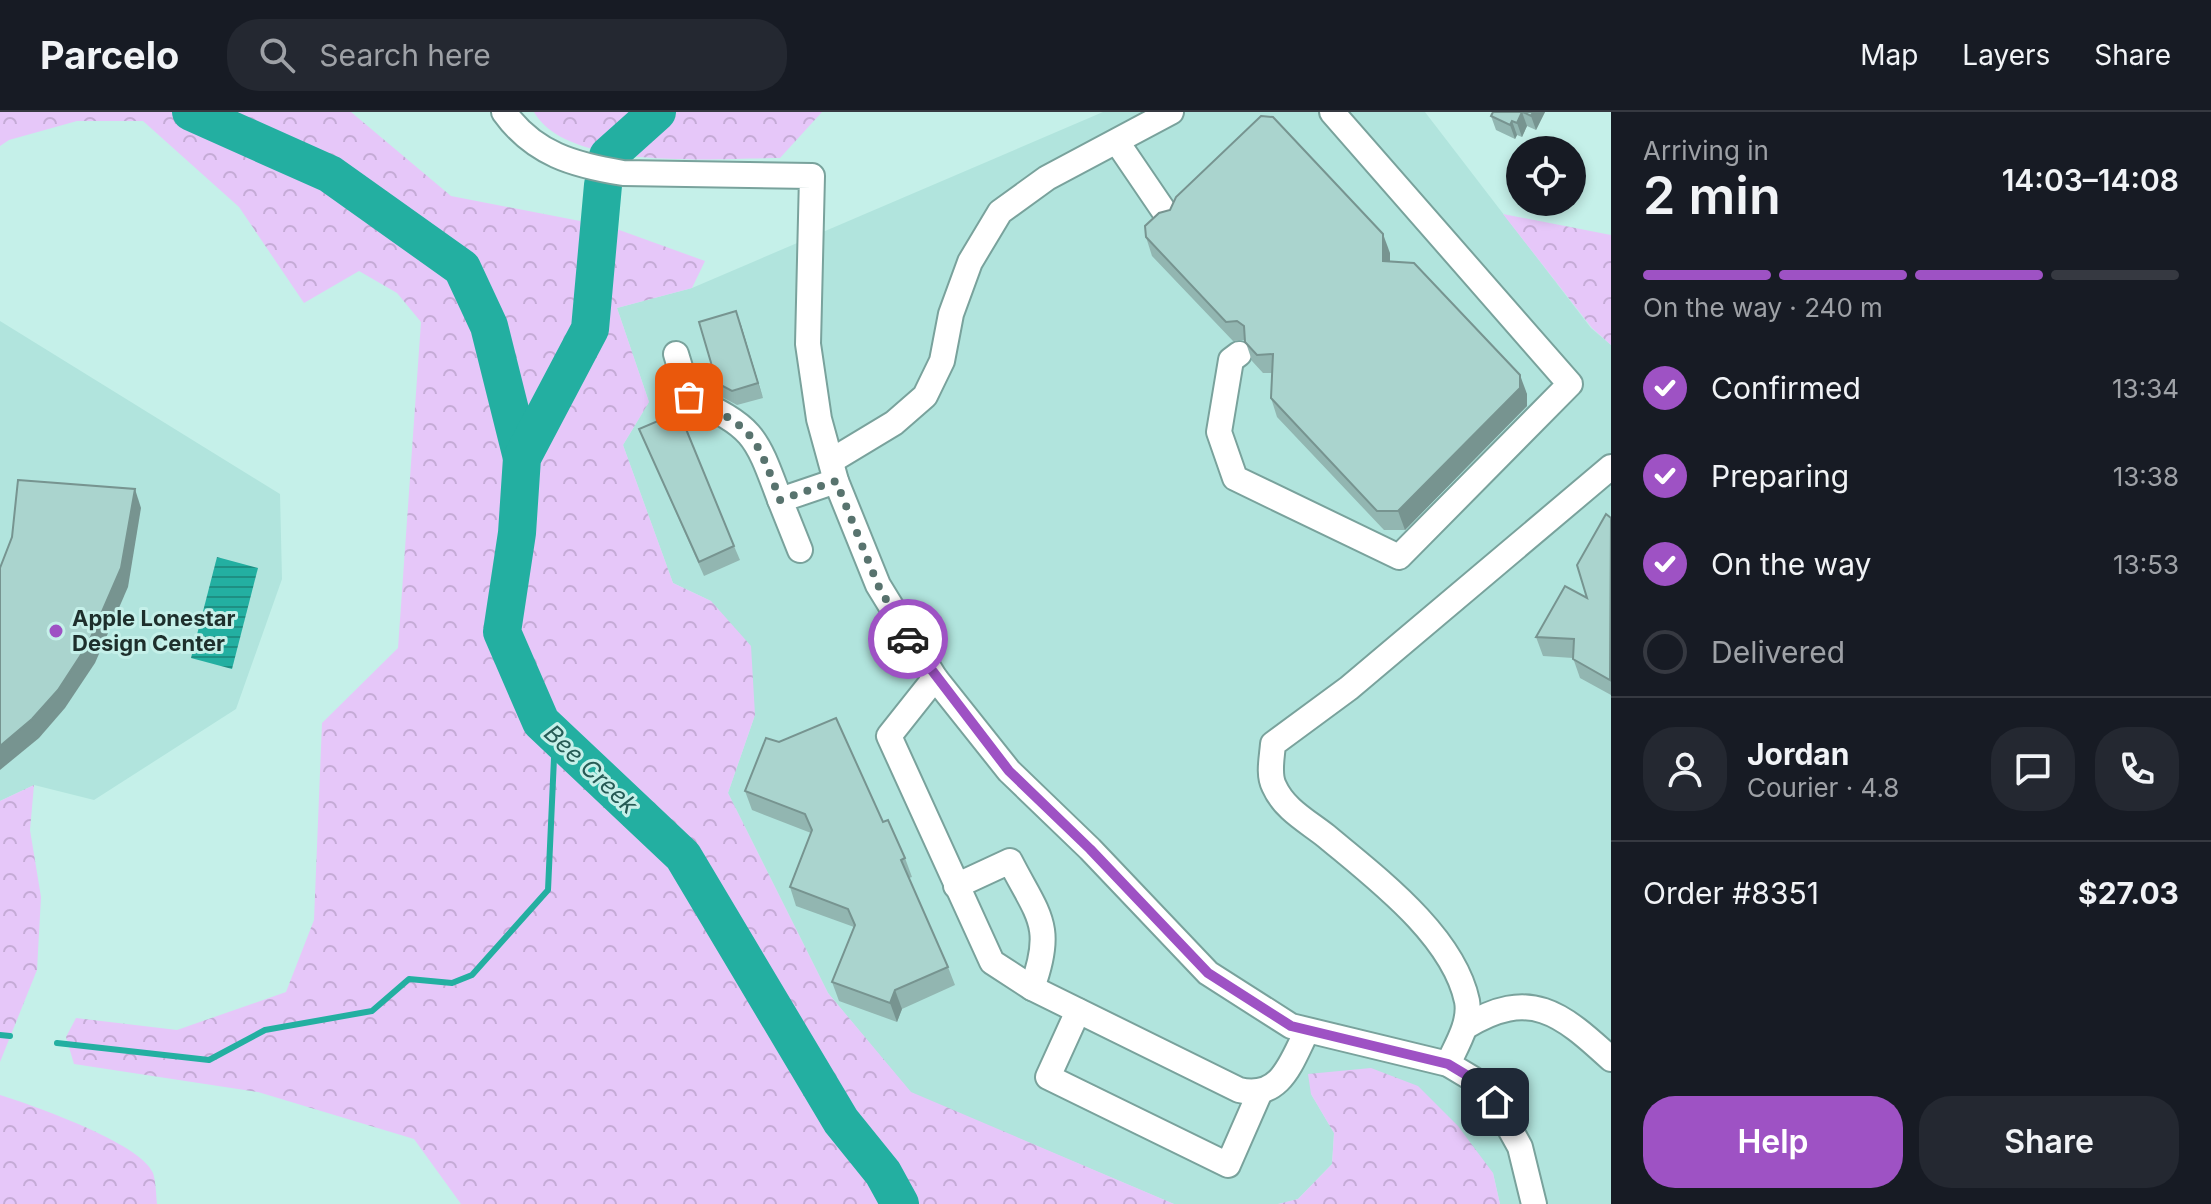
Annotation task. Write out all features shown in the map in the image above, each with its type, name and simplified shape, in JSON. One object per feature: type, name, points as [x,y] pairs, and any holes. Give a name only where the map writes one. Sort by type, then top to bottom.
[{"type":"street","points":[[504,112],[538,148],[592,168],[623,173],[812,176],[808,344],[819,419],[834,471],[878,585],[935,678],[1009,771],[1090,849],[1208,973],[1291,1026],[1448,1064],[1473,1079],[1495,1102],[1520,1147],[1534,1204]]},
{"type":"street","points":[[780,500],[834,471],[925,396],[942,361],[951,314],[970,262],[1000,212],[1047,178],[1171,112]]},
{"type":"street","points":[[1239,354],[1231,360],[1219,432],[1235,478],[1399,557],[1570,384],[1332,112]]},
{"type":"street","points":[[1117,142],[1168,217]]},
{"type":"street","points":[[676,354],[689,397],[729,415],[750,432],[800,550]]},
{"type":"street","points":[[1448,1064],[1465,1027],[1467,1002],[1436,938],[1356,862],[1289,809],[1273,785],[1273,744],[1349,688],[1611,467]]},
{"type":"street","points":[[935,678],[889,736],[992,962],[1032,988],[1239,1090],[1260,1092],[1281,1082],[1307,1031]]},
{"type":"street","points":[[956,886],[1010,861],[1043,926],[1046,946],[1032,988]]},
{"type":"street","points":[[1465,1027],[1488,1013],[1517,1007],[1543,1008],[1567,1020],[1611,1059]]},
{"type":"street","points":[[1078,1011],[1048,1077],[1228,1165],[1260,1092]]},
{"type":"shaded area","points":[[1103,112],[1425,112],[1591,328],[1611,345],[1611,1204],[1500,1204],[1493,1173],[1311,1094],[1334,1133],[1332,1164],[1298,1199],[1278,1204],[1174,1204],[911,1093],[828,993],[728,793],[755,715],[711,601],[673,583],[623,445],[649,402],[617,308],[692,288]]},
{"type":"shaded area","points":[[0,321],[280,494],[282,579],[236,709],[94,800],[34,785],[0,801]]},
{"type":"shaded area","points":[[217,557],[258,568],[232,669],[191,658]]},
{"type":"green space","points":[[0,112],[351,112],[451,196],[611,227],[705,261],[692,288],[617,308],[649,402],[623,445],[673,583],[711,601],[751,646],[755,715],[728,793],[828,993],[911,1092],[1174,1204],[461,1204],[414,1139],[258,1092],[74,1064],[66,1037],[76,1018],[177,1030],[286,992],[314,920],[322,723],[398,648],[421,322],[397,293],[359,271],[304,303],[239,207],[143,121],[77,121],[9,140],[0,146]]},
{"type":"green space","points":[[534,112],[822,112],[780,158],[684,159],[611,153],[578,144],[552,131]]},
{"type":"green space","points":[[1503,214],[1611,235],[1611,345],[1592,328]]},
{"type":"green space","points":[[34,785],[30,830],[41,897],[37,970],[0,1062],[0,801]]},
{"type":"green space","points":[[1371,1068],[1418,1086],[1458,1126],[1493,1173],[1500,1204],[1278,1204],[1298,1199],[1332,1164],[1334,1133],[1311,1094],[1308,1074]]},
{"type":"green space","points":[[0,1095],[84,1126],[129,1150],[144,1161],[153,1173],[157,1204],[0,1204]]},
{"type":"building","points":[[1493,112],[1522,112],[1517,123],[1512,121],[1510,125],[1491,116]]},
{"type":"building","points":[[1261,116],[1273,117],[1383,234],[1383,261],[1414,263],[1520,375],[1520,388],[1398,511],[1377,511],[1271,398],[1273,354],[1257,355],[1245,342],[1244,326],[1237,321],[1226,322],[1146,237],[1145,226],[1159,213],[1170,210],[1176,197]]},
{"type":"building","points":[[736,311],[758,383],[732,391],[717,383],[699,322]]},
{"type":"building","points":[[679,412],[734,546],[699,562],[639,429]]},
{"type":"building","name":"Apple Lonestar Design Center","points":[[18,480],[135,489],[121,568],[88,644],[58,690],[32,719],[0,746],[0,568],[12,537]]},
{"type":"building","points":[[1606,514],[1611,518],[1610,680],[1573,659],[1574,639],[1536,637],[1565,586],[1587,598],[1577,565]]},
{"type":"building","points":[[836,718],[883,822],[888,820],[905,858],[901,860],[948,967],[895,990],[890,1003],[832,982],[855,925],[848,909],[790,887],[812,830],[805,814],[745,791],[766,738],[779,742]]},
{"type":"waterway","points":[[191,112],[330,174],[462,268],[489,326],[522,458]]},
{"type":"waterway","name":"Bee Creek","points":[[608,156],[657,112]]},
{"type":"waterway","name":"Bee Creek","points":[[603,185],[590,329],[522,458],[517,533],[502,632],[541,722],[683,856],[841,1121],[883,1173],[900,1204]]},
{"type":"waterway","points":[[57,1043],[209,1060],[265,1030],[372,1011],[409,979],[452,983],[472,975],[548,890],[555,736]]},
{"type":"waterway","points":[[0,1035],[10,1036]]},
{"type":"way so far","points":[[689,397],[729,415],[750,432],[766,462],[780,500],[836,481],[878,585],[908,639]]},
{"type":"place","name":"Apple Lonestar Design Center","points":[[56,631]]},
{"type":"route","points":[[908,639],[1009,771],[1090,849],[1156,922],[1208,973],[1291,1026],[1448,1064],[1473,1079],[1495,1102]]}]
